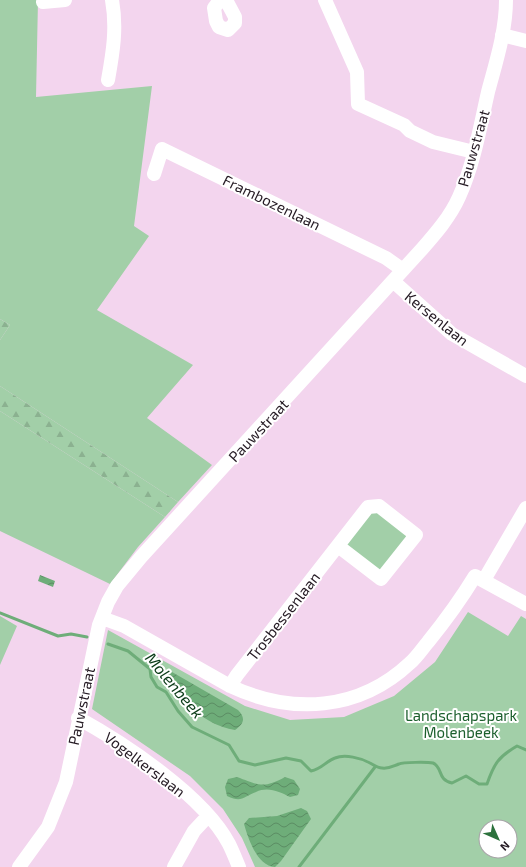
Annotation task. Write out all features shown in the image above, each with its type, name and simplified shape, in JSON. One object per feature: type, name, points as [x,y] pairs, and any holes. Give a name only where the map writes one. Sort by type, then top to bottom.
[{"type":"street","points":[[43,2],[65,0]]},
{"type":"street","points":[[108,80],[114,46],[115,19],[112,0]]},
{"type":"street","points":[[220,0],[214,8],[216,21],[219,26],[228,30],[235,23],[235,17],[226,0]]},
{"type":"street","points":[[325,0],[357,72],[358,104],[404,125],[410,131],[433,142],[474,152]]},
{"type":"street","name":"Pauwstraat","points":[[19,867],[48,828],[66,782],[78,718],[102,618],[117,586],[141,557],[403,270],[444,223],[459,198],[474,152],[502,35],[506,0]]},
{"type":"street","points":[[502,35],[526,41]]},
{"type":"street","name":"Frambozenlaan","points":[[154,174],[162,149],[386,258],[403,270]]},
{"type":"street","name":"Kersenlaan","points":[[392,281],[452,334],[526,376]]},
{"type":"street","name":"Trosbessenlaan","points":[[230,686],[368,507],[379,506],[416,535],[385,583],[338,546]]},
{"type":"street","points":[[484,580],[526,508]]},
{"type":"street","points":[[102,618],[124,626],[248,695],[286,704],[322,705],[377,688],[410,663],[459,602],[475,576],[526,604]]},
{"type":"street","name":"Vogelkerslaan","points":[[78,718],[101,730],[177,784],[208,816],[229,843],[239,867]]},
{"type":"street","points":[[174,867],[194,831],[208,816]]},
{"type":"green space","points":[[0,0],[38,0],[36,97],[152,86],[134,226],[149,236],[97,310],[193,365],[147,418],[212,465],[178,502],[0,386],[0,340],[10,325],[0,319]]},
{"type":"green space","points":[[0,319],[10,325],[0,340]]},
{"type":"green space","points":[[0,386],[178,502],[165,517],[0,411]]},
{"type":"green space","points":[[0,411],[165,517],[138,547],[110,584],[0,531]]},
{"type":"green space","points":[[377,510],[406,533],[407,538],[382,570],[378,571],[347,547],[347,543],[372,511]]},
{"type":"green space","name":"Landschapspark Molenbeek","points":[[468,612],[508,636],[521,616],[526,619],[526,867],[255,867],[242,838],[223,809],[190,776],[92,709],[108,630],[245,706],[290,720],[344,717],[394,696],[435,662]]},
{"type":"green space","points":[[0,616],[17,626],[0,665]]},
{"type":"water","points":[[40,575],[55,581],[53,587],[38,581]]},
{"type":"water","points":[[172,672],[238,710],[243,718],[242,723],[235,730],[223,727],[213,723],[195,711],[166,677],[167,673]]},
{"type":"water","points":[[237,777],[256,784],[266,784],[278,781],[285,777],[294,780],[300,789],[298,795],[290,797],[278,792],[260,790],[236,799],[227,796],[225,787],[228,779]]},
{"type":"water","points":[[301,808],[307,811],[311,819],[275,867],[263,862],[254,850],[244,824],[249,818],[277,816]]},
{"type":"waterway","name":"Molenbeek","points":[[0,613],[58,636],[71,634],[87,637]]},
{"type":"waterway","name":"Molenbeek","points":[[108,644],[128,651],[150,669],[151,677],[157,687],[166,692],[178,711],[192,727],[229,745],[239,761],[255,765],[286,758],[301,761],[311,771],[318,769],[332,759],[343,756],[358,758],[380,768],[389,768],[405,763],[433,763],[438,767],[444,779],[452,783],[466,776],[479,784],[487,784],[492,771],[505,754],[517,746],[526,750]]},
{"type":"waterway","points":[[299,867],[375,767]]}]
